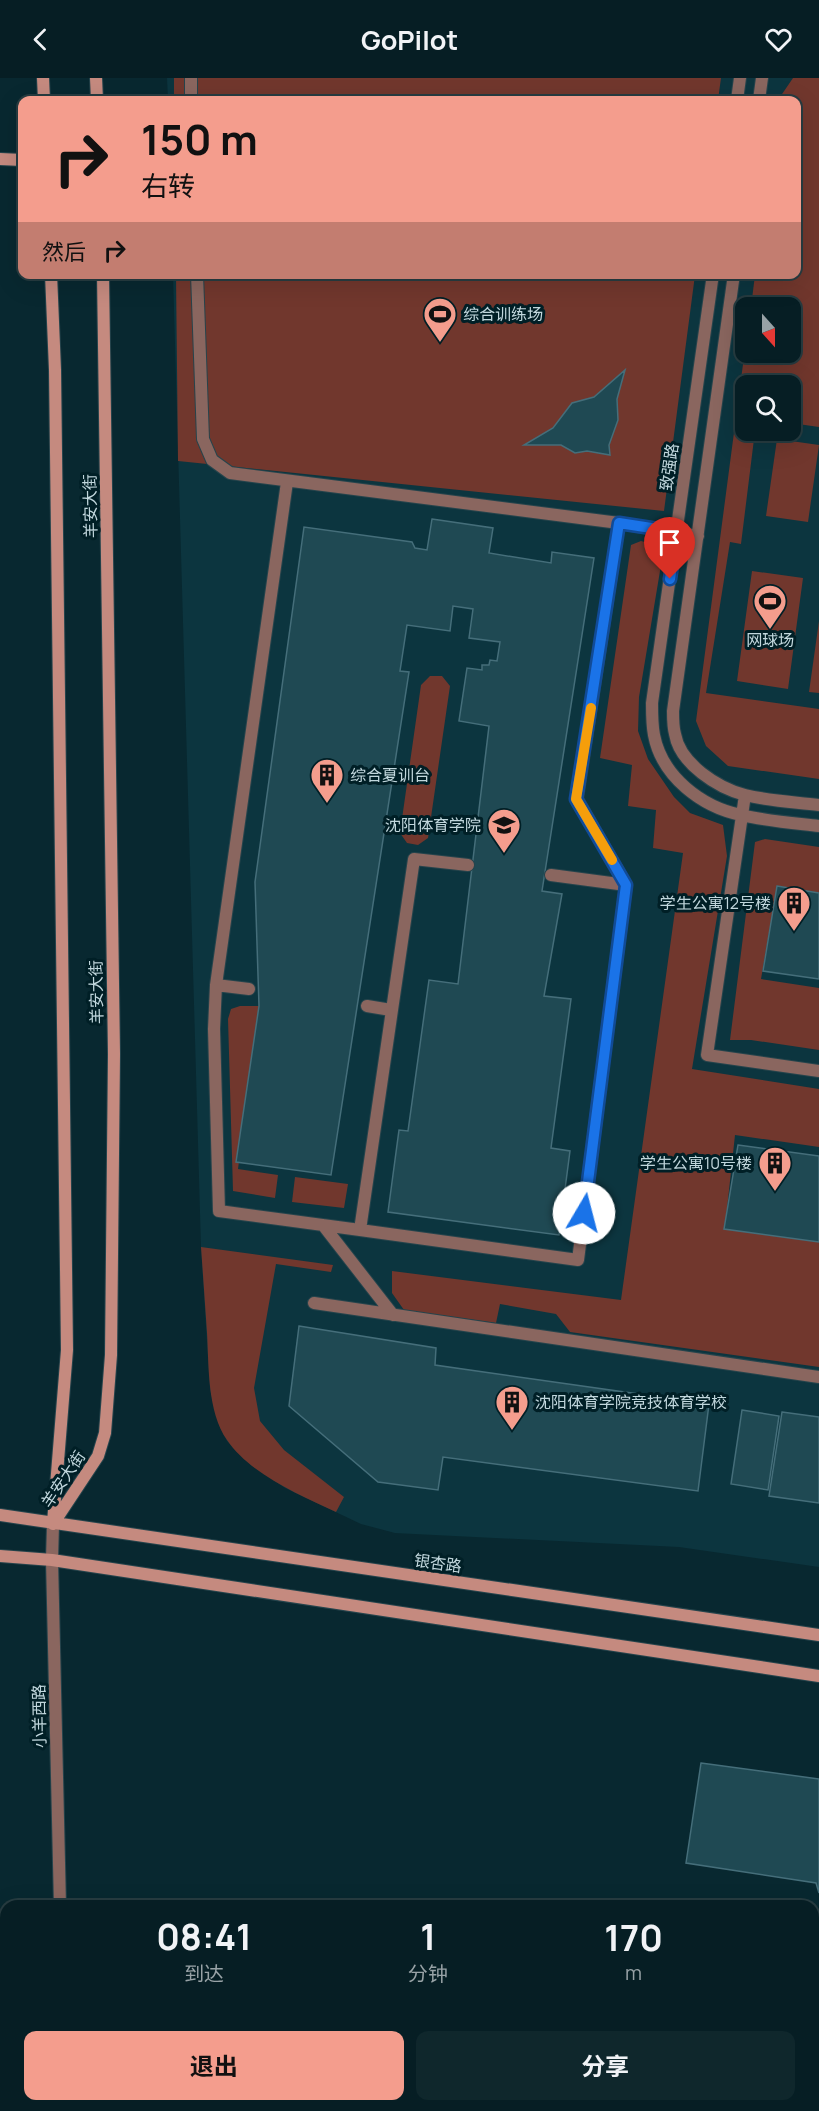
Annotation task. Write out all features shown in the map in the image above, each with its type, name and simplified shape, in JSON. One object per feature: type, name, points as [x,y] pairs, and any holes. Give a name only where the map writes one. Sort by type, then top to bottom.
[{"type":"street","points":[[43,78],[44,96]]},
{"type":"street","points":[[96,78],[97,96]]},
{"type":"street","points":[[190,78],[191,96]]},
{"type":"street","points":[[738,96],[740,78]]},
{"type":"street","points":[[760,96],[762,78]]},
{"type":"street","points":[[0,159],[18,160]]},
{"type":"street","name":"羊安大街","points":[[51,279],[56,394],[67,1338],[53,1524]]},
{"type":"street","name":"羊安大街","points":[[53,1524],[98,1456],[105,1433],[111,1355],[114,1054],[103,279]]},
{"type":"street","points":[[197,279],[203,439],[212,460],[230,473],[619,523],[698,536]]},
{"type":"street","name":"致强路","points":[[712,279],[652,703],[654,737],[669,768],[680,783],[716,807],[742,816],[819,826]]},
{"type":"street","points":[[733,279],[673,711],[675,737],[686,759],[704,776],[745,795],[819,805]]},
{"type":"street","points":[[287,482],[216,985],[214,1029],[219,1211],[578,1260],[626,885],[576,799],[619,523]]},
{"type":"street","points":[[745,795],[707,1055],[819,1071]]},
{"type":"street","points":[[360,1230],[414,859],[468,865]]},
{"type":"street","points":[[551,875],[626,885]]},
{"type":"street","points":[[216,985],[249,989]]},
{"type":"street","points":[[367,1006],[392,1010]]},
{"type":"street","points":[[323,1225],[393,1315]]},
{"type":"street","points":[[314,1303],[819,1377]]},
{"type":"street","name":"银杏路","points":[[0,1515],[819,1635]]},
{"type":"street","name":"小羊西路","points":[[53,1524],[60,1900]]},
{"type":"street","points":[[0,1556],[52,1560],[819,1676]]},
{"type":"shaded area","name":"沈阳体育学院","points":[[167,78],[819,78],[819,1567],[679,1547],[395,1533],[361,1524],[285,1488],[251,1465],[227,1441],[219,1425],[210,1390],[201,1247],[173,279],[801,279],[801,96],[168,96]]},
{"type":"shaded area","points":[[174,78],[721,78],[719,96],[174,96]]},
{"type":"shaded area","points":[[793,78],[819,78],[819,427],[801,424],[801,375],[742,375],[743,363],[801,363],[801,297],[752,297],[754,279],[801,279],[801,96],[781,96]]},
{"type":"shaded area","points":[[176,279],[694,279],[664,511],[178,461]]},
{"type":"shaded area","points":[[735,425],[735,441],[754,441],[741,544],[730,542],[706,693],[819,709],[819,779],[728,766],[706,746],[696,721]]},
{"type":"shaded area","points":[[777,441],[819,445],[808,522],[766,516]]},
{"type":"shaded area","points":[[641,541],[656,545],[662,559],[639,697],[638,731],[648,759],[674,797],[690,813],[723,825],[727,856],[692,1069],[819,1089],[819,1147],[735,1135],[725,1227],[819,1240],[819,1367],[570,1332],[556,1314],[500,1304],[496,1323],[404,1310],[392,1293],[392,1271],[621,1300],[683,853],[653,848],[656,810],[628,806],[632,765],[600,758],[631,545]]},
{"type":"shaded area","name":"网球场","points":[[752,571],[803,578],[788,689],[737,681]]},
{"type":"shaded area","name":"网球场","points":[[819,621],[819,693],[809,692]]},
{"type":"shaded area","points":[[430,676],[442,676],[450,686],[428,838],[418,845],[407,843],[400,833],[421,685]]},
{"type":"shaded area","points":[[765,839],[819,847],[819,893],[777,887],[761,979],[819,988],[819,1050],[751,1040],[730,1040],[755,842]]},
{"type":"shaded area","points":[[240,1006],[259,1006],[238,1169],[278,1175],[275,1198],[233,1191],[228,1019],[231,1009]]},
{"type":"shaded area","points":[[295,1177],[348,1184],[344,1208],[292,1202]]},
{"type":"shaded area","points":[[201,1247],[333,1265],[331,1272],[276,1264],[254,1388],[260,1421],[284,1450],[344,1497],[336,1512],[292,1491],[262,1473],[237,1452],[220,1428],[210,1388]]},
{"type":"building","points":[[625,370],[617,399],[618,420],[609,445],[610,455],[587,451],[575,453],[561,445],[524,445],[553,428],[572,403],[594,397]]},
{"type":"building","name":"综合夏训台","points":[[432,519],[493,528],[489,553],[551,563],[552,552],[594,558],[542,891],[562,894],[544,996],[571,999],[551,1148],[570,1151],[559,1235],[388,1212],[399,1130],[408,1131],[429,980],[458,984],[489,726],[459,721],[467,668],[482,670],[482,665],[489,665],[490,660],[497,661],[500,642],[469,638],[473,609],[453,606],[450,631],[407,625],[400,671],[409,672],[331,1175],[236,1162],[259,1006],[255,882],[304,527],[412,542],[415,548],[427,550]]},
{"type":"building","name":"学生公寓12号楼","points":[[777,886],[819,893],[819,979],[763,971]]},
{"type":"building","name":"学生公寓10号楼","points":[[738,1145],[819,1156],[819,1242],[724,1229]]},
{"type":"building","name":"沈阳体育学院竞技体育学校","points":[[299,1326],[436,1348],[435,1365],[709,1404],[698,1491],[443,1457],[438,1490],[378,1482],[289,1406]]},
{"type":"building","points":[[742,1410],[779,1416],[768,1490],[731,1484]]},
{"type":"building","points":[[782,1412],[819,1417],[819,1503],[769,1496]]},
{"type":"building","points":[[701,1763],[819,1779],[819,1893],[816,1883],[686,1863]]},
{"type":"slow traffic","points":[[591,708],[576,799],[612,860]]},
{"type":"place","name":"综合训练场","points":[[440,343]]},
{"type":"place","name":"网球场","points":[[770,630]]},
{"type":"place","name":"综合夏训台","points":[[327,804]]},
{"type":"place","name":"沈阳体育学院","points":[[504,854]]},
{"type":"place","name":"学生公寓12号楼","points":[[794,932]]},
{"type":"place","name":"学生公寓10号楼","points":[[775,1192]]},
{"type":"place","name":"沈阳体育学院竞技体育学校","points":[[512,1431]]},
{"type":"route","points":[[584,1213],[626,885],[576,799],[619,523],[677,532],[670,579]]}]
